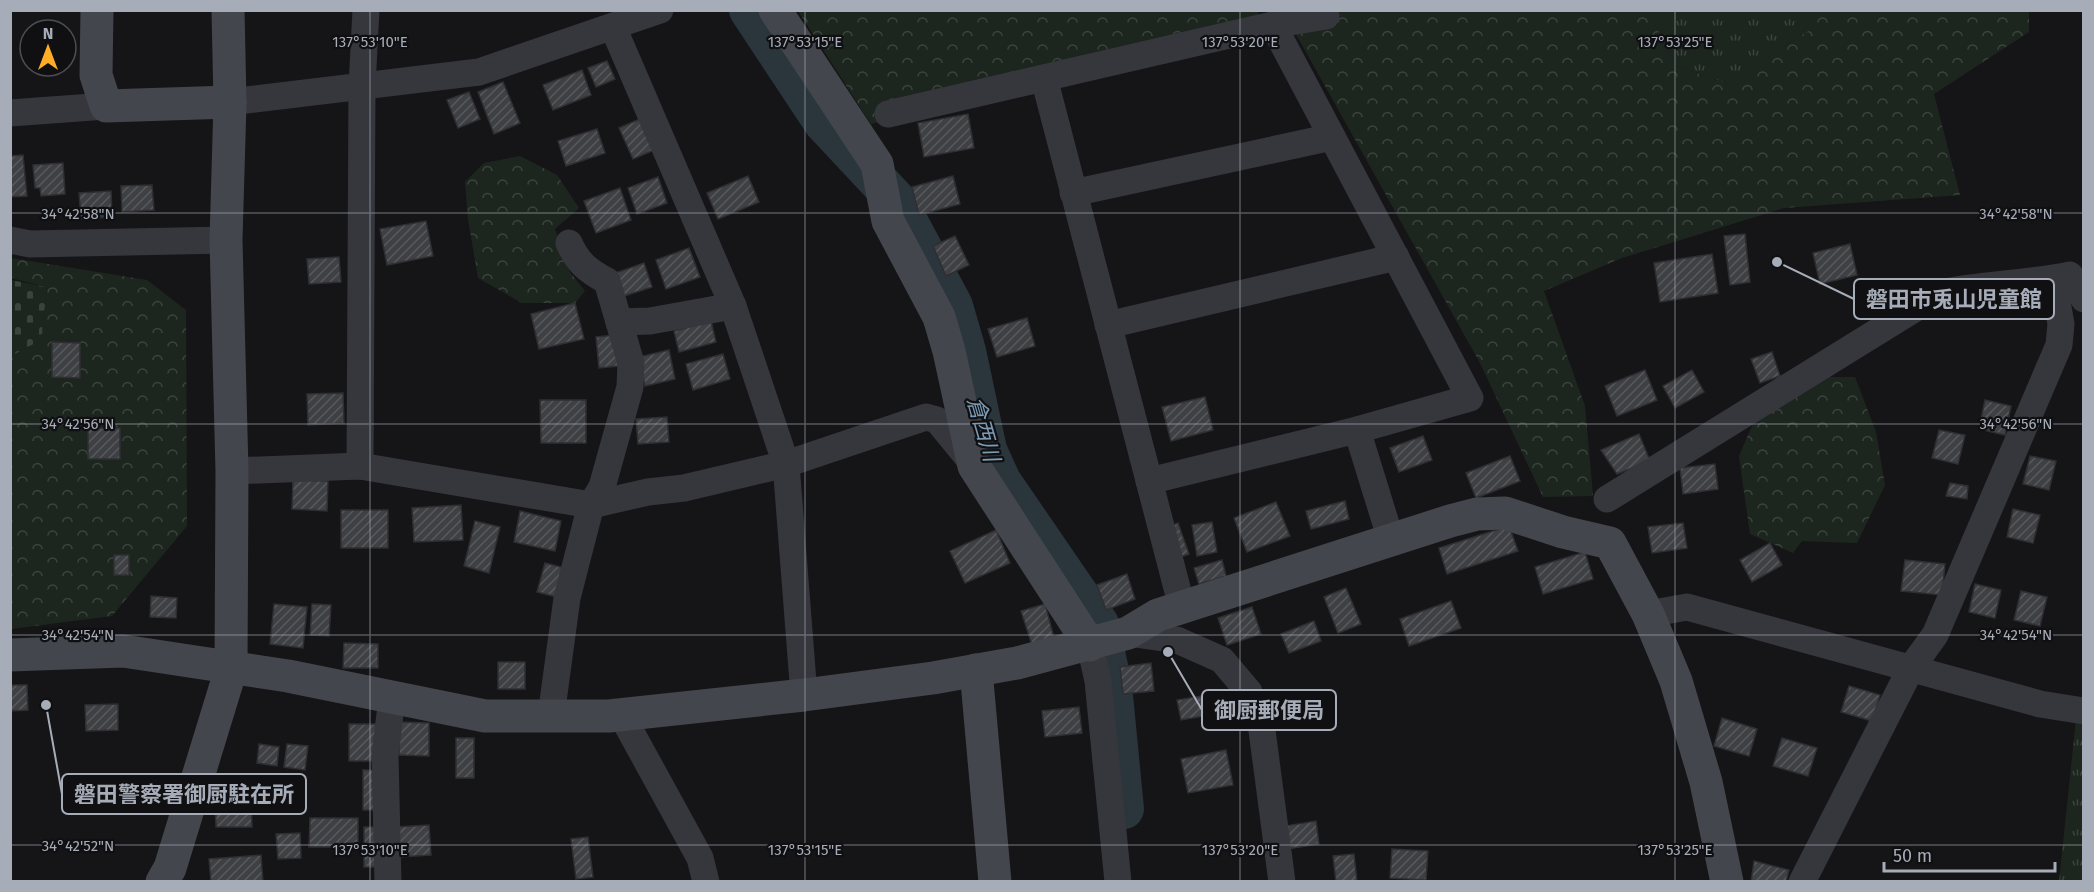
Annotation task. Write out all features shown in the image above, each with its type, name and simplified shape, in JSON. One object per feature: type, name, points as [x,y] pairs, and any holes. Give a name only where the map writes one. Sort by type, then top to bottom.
[{"type":"street","points":[[97,10],[96,75],[105,106]]},
{"type":"street","points":[[162,882],[170,868],[231,669],[232,471],[226,240],[230,102],[228,10]]},
{"type":"street","points":[[360,466],[362,86],[366,10]]},
{"type":"street","points":[[10,112],[230,102],[479,72],[660,10]]},
{"type":"street","points":[[775,10],[877,164],[888,221],[939,316],[950,351],[974,466]]},
{"type":"street","points":[[888,114],[1273,25],[1326,16]]},
{"type":"street","points":[[1149,482],[1357,430],[1470,398],[1273,25]]},
{"type":"street","points":[[614,27],[733,306],[786,464],[804,695]]},
{"type":"street","points":[[1044,78],[1182,607]]},
{"type":"street","points":[[1074,193],[1332,137]]},
{"type":"street","points":[[10,240],[30,244],[226,240]]},
{"type":"street","points":[[550,716],[567,598],[591,505],[603,487],[630,387],[631,363],[607,281],[587,270],[576,260],[569,243]]},
{"type":"street","points":[[1108,325],[1396,257]]},
{"type":"street","points":[[1607,499],[1940,293],[1979,284],[2053,279],[2070,275],[2084,299]]},
{"type":"street","points":[[1802,882],[1911,668],[1935,635],[2059,345],[2061,324],[2053,279]]},
{"type":"street","points":[[619,322],[650,321],[733,306]]},
{"type":"street","points":[[232,471],[360,466],[591,505],[648,492],[684,488],[786,464],[926,417],[937,420],[974,466],[1090,645],[1098,681],[1118,882]]},
{"type":"street","points":[[1357,430],[1391,540]]},
{"type":"street","points":[[10,655],[123,651],[288,676],[485,716],[621,714],[804,695],[976,670],[1090,645],[1128,633],[1158,615],[1391,540],[1477,514],[1505,513],[1563,532],[1610,543],[1648,614],[1676,681],[1706,782],[1727,882]]},
{"type":"street","points":[[1648,614],[1687,607],[2040,704],[2084,711]]},
{"type":"street","points":[[1128,633],[1177,640],[1222,660],[1249,692],[1261,723],[1282,882]]},
{"type":"street","points":[[976,670],[995,882]]},
{"type":"street","points":[[388,882],[386,756],[392,697]]},
{"type":"street","points":[[621,714],[700,858],[706,882]]},
{"type":"green space","points":[[1258,10],[1261,28],[997,89],[871,124],[798,11]]},
{"type":"green space","points":[[1283,11],[1649,11],[1674,65],[1728,84],[1813,28],[1808,11],[2029,11],[2029,32],[1934,94],[1960,195],[1784,208],[1622,258],[1544,291],[1585,406],[1593,496],[1543,497],[1480,363]]},
{"type":"green space","points":[[1649,11],[1808,11],[1813,28],[1728,84],[1674,65]]},
{"type":"green space","points":[[520,156],[557,175],[579,208],[555,229],[570,272],[585,291],[575,303],[522,303],[478,278],[468,219],[465,182],[484,163]]},
{"type":"green space","points":[[11,258],[147,280],[186,310],[187,526],[112,616],[11,629],[10,356],[41,340],[47,287],[11,278]]},
{"type":"green space","points":[[11,280],[47,287],[41,340],[11,356]]},
{"type":"green space","points":[[1804,377],[1855,377],[1876,432],[1885,485],[1857,543],[1802,541],[1793,553],[1750,534],[1739,456],[1755,419]]},
{"type":"green space","points":[[2077,710],[2083,711],[2083,881],[2059,882]]},
{"type":"building","points":[[607,61],[615,79],[596,87],[588,68]]},
{"type":"building","points":[[582,70],[591,95],[553,110],[543,85]]},
{"type":"building","points":[[503,82],[520,123],[494,134],[478,92]]},
{"type":"building","points":[[469,92],[480,119],[458,128],[447,100]]},
{"type":"building","points":[[968,114],[974,148],[924,157],[918,123]]},
{"type":"building","points":[[640,119],[654,150],[633,159],[619,128]]},
{"type":"building","points":[[597,129],[605,153],[566,166],[558,141]]},
{"type":"building","points":[[23,155],[27,196],[10,197],[10,156]]},
{"type":"building","points":[[63,163],[65,194],[41,196],[40,188],[35,188],[33,165]]},
{"type":"building","points":[[748,176],[759,202],[718,219],[707,193]]},
{"type":"building","points":[[953,176],[960,204],[919,215],[912,187]]},
{"type":"building","points":[[658,177],[667,203],[637,214],[628,188]]},
{"type":"building","points":[[152,185],[154,210],[122,212],[121,186]]},
{"type":"building","points":[[620,188],[631,220],[596,233],[584,201]]},
{"type":"building","points":[[111,191],[112,217],[81,219],[79,193]]},
{"type":"building","points":[[426,221],[433,256],[387,265],[380,229]]},
{"type":"building","points":[[1745,234],[1750,282],[1730,285],[1724,236]]},
{"type":"building","points":[[955,236],[969,265],[946,276],[933,246]]},
{"type":"building","points":[[1850,244],[1857,275],[1820,284],[1813,253]]},
{"type":"building","points":[[689,248],[700,277],[666,289],[656,260]]},
{"type":"building","points":[[1712,254],[1718,293],[1660,302],[1654,263]]},
{"type":"building","points":[[339,257],[341,282],[309,284],[307,259]]},
{"type":"building","points":[[644,263],[652,287],[621,297],[613,274]]},
{"type":"building","points":[[575,303],[584,339],[539,349],[531,314]]},
{"type":"building","points":[[1027,318],[1035,346],[997,357],[988,329]]},
{"type":"building","points":[[711,321],[716,342],[679,352],[674,331]]},
{"type":"building","points":[[615,335],[618,366],[599,368],[596,337]]},
{"type":"building","points":[[52,342],[80,343],[80,378],[52,377]]},
{"type":"building","points":[[669,350],[675,379],[645,386],[639,357]]},
{"type":"building","points":[[1772,352],[1780,376],[1760,383],[1751,359]]},
{"type":"building","points":[[723,354],[730,379],[693,390],[686,364]]},
{"type":"building","points":[[1645,370],[1657,400],[1617,416],[1605,386]]},
{"type":"building","points":[[1692,370],[1704,392],[1675,408],[1663,386]]},
{"type":"building","points":[[343,393],[344,423],[308,425],[307,394]]},
{"type":"building","points":[[1205,397],[1213,430],[1171,441],[1162,407]]},
{"type":"building","points":[[540,400],[586,400],[586,443],[541,443]]},
{"type":"building","points":[[1985,400],[2011,406],[2005,435],[1979,429]]},
{"type":"building","points":[[667,417],[669,442],[638,444],[636,419]]},
{"type":"building","points":[[88,428],[120,428],[120,459],[88,459]]},
{"type":"building","points":[[1939,430],[1965,435],[1958,464],[1932,458]]},
{"type":"building","points":[[1639,434],[1650,461],[1617,474],[1601,450]]},
{"type":"building","points":[[1423,436],[1432,460],[1399,472],[1390,448]]},
{"type":"building","points":[[1510,456],[1520,481],[1476,498],[1466,473]]},
{"type":"building","points":[[2030,456],[2056,461],[2049,490],[2023,484]]},
{"type":"building","points":[[1715,464],[1718,489],[1683,494],[1680,468]]},
{"type":"building","points":[[293,480],[328,481],[327,511],[292,509]]},
{"type":"building","points":[[1950,483],[1968,486],[1967,499],[1946,496]]},
{"type":"building","points":[[1345,501],[1349,519],[1311,529],[1306,511]]},
{"type":"building","points":[[1276,502],[1290,536],[1247,552],[1234,518]]},
{"type":"building","points":[[461,505],[463,540],[414,542],[412,508]]},
{"type":"building","points":[[2013,509],[2040,515],[2033,543],[2007,537]]},
{"type":"building","points":[[341,510],[388,510],[388,548],[341,548]]},
{"type":"building","points":[[520,511],[561,521],[555,551],[514,542]]},
{"type":"building","points":[[475,521],[500,527],[489,573],[464,566]]},
{"type":"building","points":[[1212,522],[1217,552],[1197,556],[1192,525]]},
{"type":"building","points":[[1178,523],[1189,554],[1172,560],[1161,530]]},
{"type":"building","points":[[1683,523],[1687,548],[1652,553],[1648,527]]},
{"type":"building","points":[[1509,526],[1518,551],[1447,574],[1439,548]]},
{"type":"building","points":[[996,530],[1010,563],[965,583],[950,551]]},
{"type":"building","points":[[1770,543],[1782,565],[1752,582],[1740,560]]},
{"type":"building","points":[[1585,552],[1593,579],[1543,594],[1535,567]]},
{"type":"building","points":[[114,555],[129,555],[129,575],[114,575]]},
{"type":"building","points":[[1222,560],[1226,576],[1199,584],[1194,568]]},
{"type":"building","points":[[1905,560],[1945,564],[1942,595],[1901,591]]},
{"type":"building","points":[[545,563],[565,568],[557,597],[537,592]]},
{"type":"building","points":[[1127,574],[1135,599],[1106,610],[1097,585]]},
{"type":"building","points":[[1975,584],[2001,590],[1995,618],[1969,612]]},
{"type":"building","points":[[1346,588],[1361,624],[1338,633],[1324,597]]},
{"type":"building","points":[[2021,591],[2047,597],[2040,626],[2014,620]]},
{"type":"building","points":[[151,596],[177,598],[176,618],[150,617]]},
{"type":"building","points":[[1451,601],[1461,628],[1409,646],[1400,619]]},
{"type":"building","points":[[274,604],[307,607],[303,648],[270,644]]},
{"type":"building","points":[[312,604],[331,605],[329,636],[310,635]]},
{"type":"building","points":[[1045,604],[1054,638],[1032,645],[1021,611]]},
{"type":"building","points":[[1252,607],[1261,634],[1227,645],[1218,618]]},
{"type":"building","points":[[1314,621],[1321,641],[1289,653],[1281,634]]},
{"type":"building","points":[[344,643],[378,644],[378,668],[343,668]]},
{"type":"building","points":[[498,662],[525,662],[525,689],[498,689]]},
{"type":"building","points":[[1151,663],[1154,691],[1123,694],[1120,667]]},
{"type":"building","points":[[10,685],[27,685],[28,710],[10,711]]},
{"type":"building","points":[[1849,686],[1880,695],[1872,721],[1841,712]]},
{"type":"building","points":[[1201,696],[1204,716],[1181,720],[1177,700]]},
{"type":"building","points":[[118,704],[118,730],[86,731],[85,705]]},
{"type":"building","points":[[1079,707],[1082,733],[1045,737],[1042,711]]},
{"type":"building","points":[[1722,718],[1757,729],[1749,756],[1714,746]]},
{"type":"building","points":[[400,722],[429,723],[429,756],[399,755]]},
{"type":"building","points":[[349,724],[378,724],[377,761],[349,761]]},
{"type":"building","points":[[456,738],[474,738],[474,778],[456,778]]},
{"type":"building","points":[[1782,738],[1817,748],[1808,776],[1773,766]]},
{"type":"building","points":[[259,744],[279,747],[277,766],[257,763]]},
{"type":"building","points":[[287,744],[308,746],[305,770],[284,767]]},
{"type":"building","points":[[1226,750],[1233,785],[1188,793],[1181,759]]},
{"type":"building","points":[[363,770],[380,770],[380,810],[363,810]]},
{"type":"building","points":[[251,800],[252,827],[216,827],[215,801]]},
{"type":"building","points":[[310,818],[358,818],[358,847],[309,847]]},
{"type":"building","points":[[1316,821],[1319,844],[1288,849],[1285,826]]},
{"type":"building","points":[[429,825],[431,855],[399,857],[396,827]]},
{"type":"building","points":[[364,827],[381,827],[381,867],[364,867]]},
{"type":"building","points":[[300,833],[301,858],[278,859],[276,834]]},
{"type":"building","points":[[588,837],[593,877],[576,879],[571,839]]},
{"type":"building","points":[[1392,849],[1428,851],[1426,880],[1390,878]]},
{"type":"building","points":[[1354,854],[1357,882],[1336,882],[1333,856]]},
{"type":"building","points":[[261,855],[263,882],[211,882],[209,859]]},
{"type":"building","points":[[1754,861],[1789,870],[1786,882],[1751,882]]},
{"type":"waterway","name":"倉西川","points":[[749,10],[823,122],[897,201],[953,306],[966,351],[987,450],[1001,481],[1099,624],[1112,685],[1124,809]]},
{"type":"place","name":"磐田市兎山児童館","points":[[1777,262]]},
{"type":"place","name":"御厨郵便局","points":[[1168,652]]},
{"type":"place","name":"磐田警察署御厨駐在所","points":[[46,705]]}]
